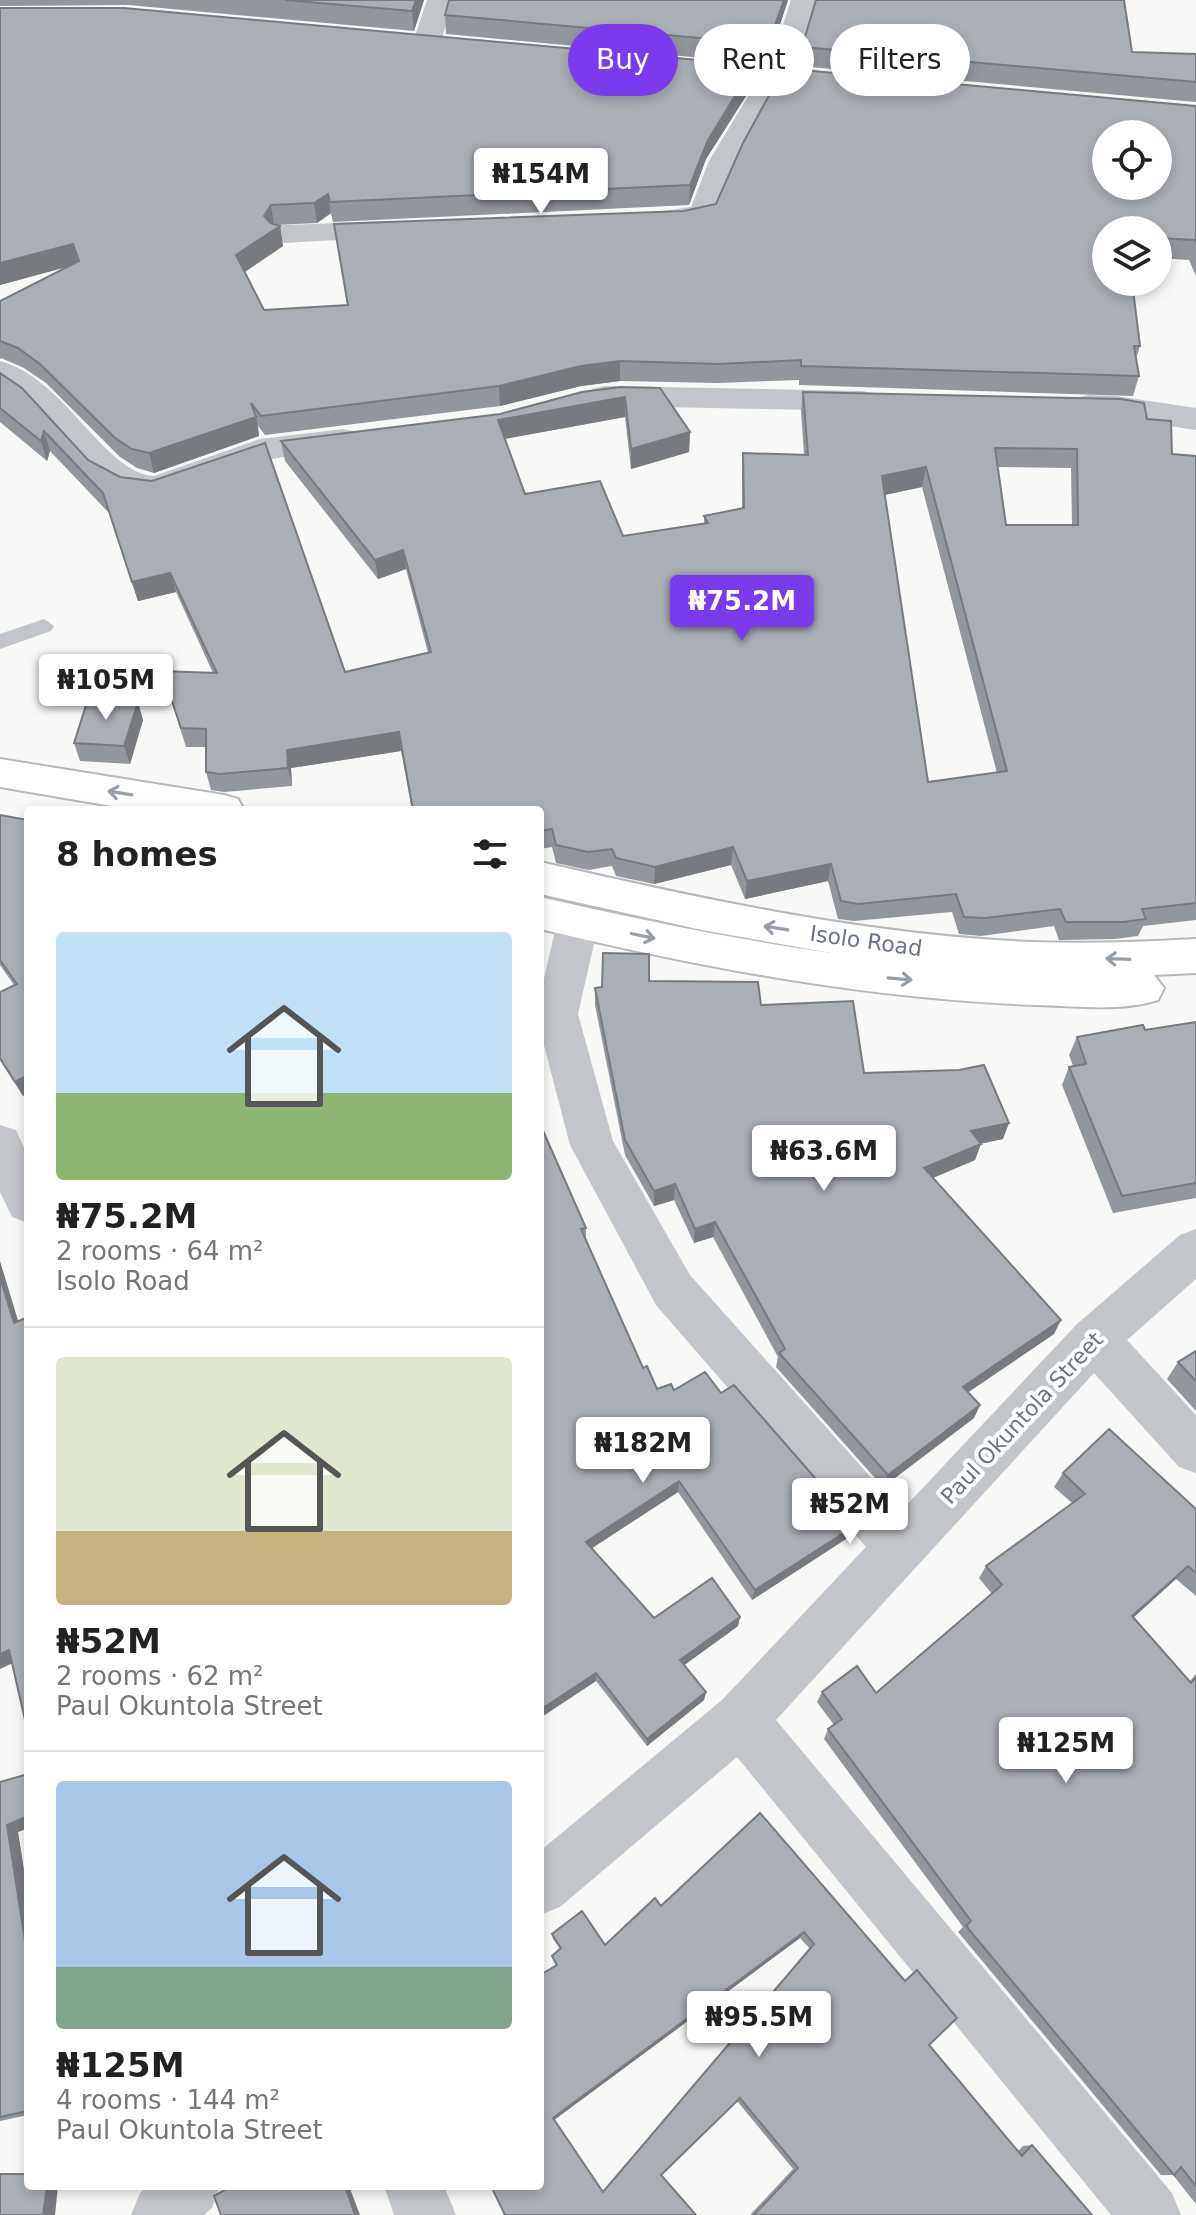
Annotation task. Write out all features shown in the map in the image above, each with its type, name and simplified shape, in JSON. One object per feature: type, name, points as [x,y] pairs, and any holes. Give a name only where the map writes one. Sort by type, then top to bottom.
[{"type":"main road","points":[[0,773],[200,806]]},
{"type":"main road","points":[[0,800],[39,806]]},
{"type":"main road","name":"Isolo Road","points":[[544,879],[690,913],[951,954],[1141,960],[1196,956]]},
{"type":"main road","name":"Isolo Road","points":[[559,917],[786,964],[880,977],[1047,990],[1196,984]]},
{"type":"street","points":[[426,45],[440,0]]},
{"type":"street","points":[[797,24],[804,0]]},
{"type":"street","points":[[394,42],[456,48]]},
{"type":"street","points":[[619,221],[703,215],[724,161],[761,96]]},
{"type":"street","points":[[285,234],[428,229]]},
{"type":"street","points":[[0,371],[42,397],[119,479],[141,489],[156,487],[260,450],[372,436]]},
{"type":"street","points":[[569,402],[620,394],[893,401]]},
{"type":"street","points":[[1052,404],[1116,406],[1196,419]]},
{"type":"street","points":[[559,917],[557,1014],[592,1145],[673,1290],[900,1548]]},
{"type":"street","points":[[0,1144],[24,1195]]},
{"type":"street","name":"Paul Okuntola Street","points":[[544,1884],[741,1719],[1094,1339],[1196,1250]]},
{"type":"street","points":[[1094,1339],[1196,1450]]},
{"type":"street","points":[[741,1719],[1150,2215]]},
{"type":"street","points":[[162,2215],[186,2190]]},
{"type":"street","points":[[416,2190],[425,2215]]},
{"type":"lane","points":[[0,642],[44,626]]},
{"type":"building","points":[[285,0],[416,0],[412,11]]},
{"type":"building","points":[[449,0],[784,0],[775,24],[694,24],[694,37],[678,36],[678,24],[568,26],[445,15]]},
{"type":"building","points":[[816,0],[1124,0],[1132,52],[1196,54],[1196,82],[970,62],[970,24],[830,24],[830,49],[814,48],[814,24],[809,24]]},
{"type":"building","points":[[0,8],[124,8],[568,48],[568,96],[678,96],[678,58],[694,60],[694,96],[735,96],[708,140],[690,185],[330,202],[328,194],[314,203],[271,205],[264,216],[270,223],[280,226],[236,255],[264,310],[348,305],[334,224],[684,211],[716,204],[743,143],[769,96],[814,96],[814,71],[830,73],[830,96],[970,96],[970,85],[1196,106],[1196,243],[1195,240],[1172,239],[1172,216],[1092,216],[1092,296],[1134,296],[1140,346],[1134,346],[1139,376],[801,366],[801,360],[719,364],[620,361],[581,366],[499,386],[261,416],[251,403],[256,417],[149,453],[132,449],[115,438],[40,364],[18,348],[0,341],[0,301],[79,261],[73,244],[0,263]]},
{"type":"building","points":[[0,373],[22,388],[88,460],[120,477],[152,481],[265,443],[345,672],[431,652],[403,550],[375,560],[281,441],[500,414],[582,392],[620,387],[660,388],[690,432],[631,449],[625,397],[498,420],[525,494],[600,481],[623,536],[708,523],[704,516],[744,508],[743,453],[808,455],[803,392],[1121,399],[1144,403],[1147,419],[1171,421],[1172,454],[1196,456],[1196,903],[1142,909],[1146,919],[1123,922],[1066,922],[1060,909],[986,918],[964,917],[956,894],[858,904],[841,901],[831,864],[747,881],[733,847],[655,867],[616,858],[612,849],[588,852],[556,845],[552,829],[544,830],[544,806],[412,806],[399,732],[287,750],[288,768],[220,774],[206,772],[206,729],[181,728],[162,671],[217,673],[170,573],[132,582],[103,493],[44,431],[41,441],[0,408]],"holes":[[[995,448],[1077,449],[1078,525],[1006,525]],[[926,467],[1007,771],[928,782],[882,476]]]},
{"type":"building","points":[[88,699],[138,702],[124,746],[74,743]]},
{"type":"building","points":[[0,815],[24,819],[24,1077],[15,1082],[0,1058],[0,992],[17,984],[0,960]]},
{"type":"building","points":[[603,953],[649,954],[649,981],[758,982],[761,1005],[853,1001],[864,1073],[959,1070],[984,1065],[1009,1123],[971,1131],[981,1144],[924,1168],[1061,1320],[963,1387],[980,1405],[888,1475],[779,1353],[785,1349],[715,1222],[695,1229],[675,1184],[654,1191],[625,1140],[595,988],[602,987]]},
{"type":"building","points":[[1196,1022],[1196,1183],[1122,1196],[1069,1067],[1086,1064],[1077,1037],[1143,1025],[1145,1030]]},
{"type":"building","points":[[544,1133],[586,1228],[581,1229],[643,1368],[647,1366],[657,1389],[671,1384],[674,1390],[705,1372],[721,1393],[734,1385],[843,1510],[853,1527],[755,1590],[679,1481],[586,1542],[654,1618],[712,1578],[740,1617],[680,1660],[706,1692],[647,1739],[596,1673],[544,1707]]},
{"type":"building","points":[[0,1277],[14,1323],[24,1319],[24,1716],[9,1650],[0,1654]]},
{"type":"building","points":[[1196,1351],[1196,1381],[1178,1362]]},
{"type":"building","points":[[1109,1429],[1196,1509],[1196,1573],[1188,1566],[1132,1616],[1191,1683],[1196,1677],[1196,2186],[1181,2167],[1174,2175],[966,1926],[971,1921],[828,1729],[842,1719],[822,1692],[857,1666],[876,1693],[1002,1585],[986,1566],[1085,1494],[1063,1473]]},
{"type":"building","points":[[24,1775],[24,1818],[7,1825],[24,1934],[24,2112],[0,2117],[0,1782]]},
{"type":"building","points":[[760,1813],[905,1981],[917,1970],[957,2018],[929,2045],[1022,2156],[1032,2145],[1092,2215],[754,2215],[798,2168],[740,2098],[661,2175],[696,2215],[505,2215],[493,2190],[544,2190],[544,1973],[557,1965],[552,1956],[561,1948],[552,1934],[582,1911],[605,1945],[655,1898],[661,1906]],"holes":[[[804,1932],[814,1944],[603,2192],[553,2118]]]},
{"type":"building","points":[[0,2174],[24,2174],[24,2190],[46,2190],[43,2215],[0,2215]]},
{"type":"building","points":[[225,2190],[346,2190],[355,2215],[221,2215],[214,2196]]}]
